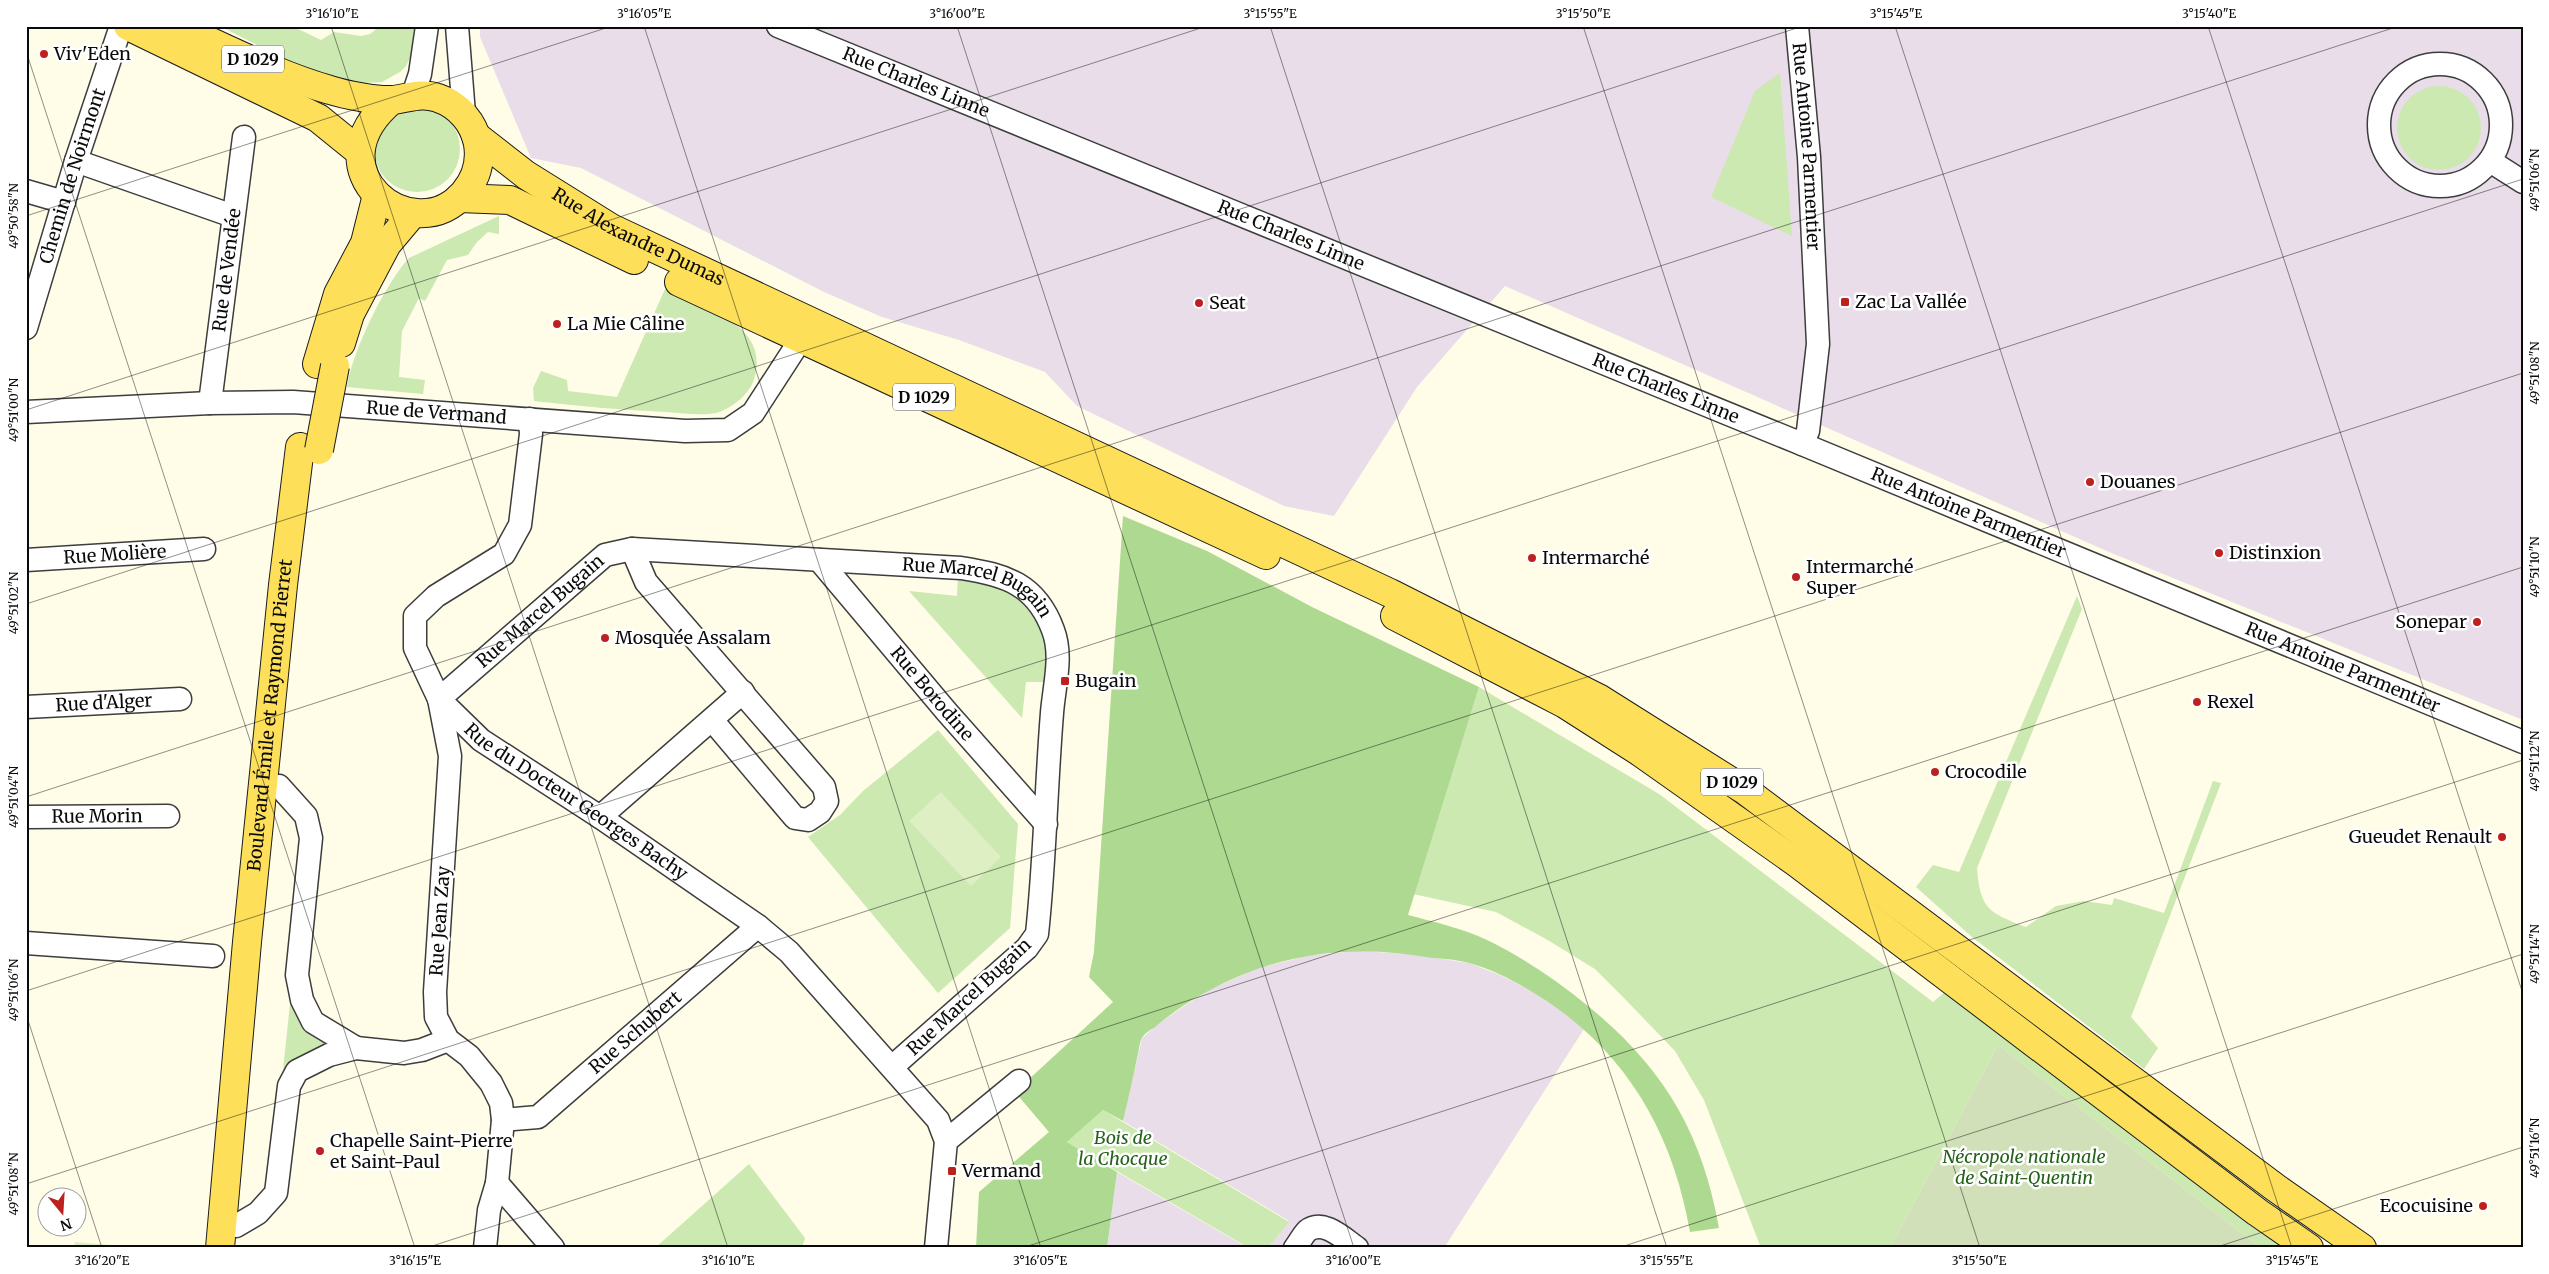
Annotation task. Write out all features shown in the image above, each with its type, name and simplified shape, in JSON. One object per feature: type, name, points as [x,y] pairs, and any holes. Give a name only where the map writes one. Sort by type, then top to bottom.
[{"type":"main road","points":[[128,26],[318,118],[360,152]]},
{"type":"main road","name":"D 1029","points":[[176,26],[330,90],[402,98]]},
{"type":"main road","points":[[437,97],[452,104],[470,125],[479,153],[477,170],[470,185],[459,198],[445,208],[413,213],[393,207],[377,195],[367,182],[362,168],[360,152],[363,137],[369,123],[402,98],[437,97]]},
{"type":"main road","name":"Rue Alexandre Dumas","points":[[470,125],[526,175],[611,228],[805,331]]},
{"type":"main road","name":"Boulevard Émile et Raymond Pierret","points":[[220,1248],[247,942],[283,585],[338,294],[364,243],[377,195]]},
{"type":"main road","name":"Rue Alexandre Dumas","points":[[459,198],[510,200],[805,331]]},
{"type":"main road","name":"Boulevard Émile et Raymond Pierret","points":[[326,365],[350,314],[387,244],[413,213]]},
{"type":"main road","name":"D 1029","points":[[805,331],[1034,427],[1496,645],[1600,699],[1686,751],[1792,824],[2276,1188],[2362,1248]]},
{"type":"main road","name":"D 1029","points":[[805,331],[1389,613],[1565,704],[1640,752],[1797,863],[2257,1212],[2308,1248]]},
{"type":"main road","name":"Boulevard Émile et Raymond Pierret","points":[[235,1237],[278,786],[300,588],[310,449]]},
{"type":"street","name":"Chemin de Noirmont","points":[[26,328],[76,161],[120,26]]},
{"type":"street","points":[[402,98],[420,74],[427,26]]},
{"type":"street","points":[[457,26],[470,125]]},
{"type":"street","name":"Rue Charles Linne","points":[[778,26],[1802,444]]},
{"type":"street","name":"Rue Antoine Parmentier","points":[[1797,26],[1809,157],[1818,344],[1808,431],[1802,444],[2523,742]]},
{"type":"street","points":[[2431,64],[2451,65],[2470,71],[2486,84],[2497,101],[2502,121],[2499,142],[2490,161],[2476,175],[2458,184],[2437,186],[2418,182],[2400,172],[2387,156],[2380,138],[2379,118],[2385,99],[2396,82],[2412,70],[2431,64]]},
{"type":"street","name":"Rue de Vendée","points":[[210,403],[244,137]]},
{"type":"street","points":[[76,161],[233,216]]},
{"type":"street","points":[[2490,161],[2523,182]]},
{"type":"street","points":[[26,191],[64,202]]},
{"type":"street","name":"Rue de Vermand","points":[[26,412],[210,403],[293,402],[685,431],[728,430],[753,413],[805,331]]},
{"type":"street","name":"Rue du Docteur Georges Bachy","points":[[530,420],[531,434],[520,525],[504,554],[436,596],[415,616],[415,648],[439,699],[481,740],[600,817],[758,926],[789,952],[938,1120],[946,1141]]},
{"type":"street","name":"Rue Molière","points":[[26,560],[204,549]]},
{"type":"street","points":[[632,549],[646,582],[824,787],[827,801],[820,812],[808,820],[795,818],[712,720]]},
{"type":"street","name":"Rue Marcel Bugain","points":[[439,699],[605,555],[632,549],[961,568],[989,572],[1006,577],[1024,588],[1034,598],[1053,630],[1058,653],[1052,713],[1046,824],[1037,934],[1027,948],[892,1067]]},
{"type":"street","name":"Rue Borodine","points":[[819,560],[946,711],[1046,824]]},
{"type":"street","points":[[600,817],[743,692]]},
{"type":"street","name":"Rue d'Alger","points":[[26,707],[180,699]]},
{"type":"street","name":"Rue Jean Zay","points":[[439,699],[450,756],[435,992],[436,1017],[448,1040],[469,1056],[491,1083],[501,1103],[504,1120]]},
{"type":"street","points":[[278,786],[306,816],[311,838],[297,974],[302,1000],[313,1022],[356,1048]]},
{"type":"street","name":"Rue Morin","points":[[26,817],[168,816]]},
{"type":"street","name":"Rue Schubert","points":[[504,1120],[538,1117],[758,926]]},
{"type":"street","points":[[26,943],[213,956]]},
{"type":"street","points":[[235,1237],[276,1193],[289,1086],[297,1071],[329,1055],[356,1048],[404,1053],[422,1050],[448,1040]]},
{"type":"street","points":[[936,1248],[946,1141],[1019,1081]]},
{"type":"street","points":[[486,1248],[489,1210],[496,1183],[504,1120]]},
{"type":"street","points":[[496,1183],[553,1248]]},
{"type":"street","points":[[1295,1248],[1308,1231],[1318,1226],[1328,1229],[1357,1248]]},
{"type":"shaded area","points":[[480,26],[2523,26],[2523,720],[2109,552],[1505,286],[1417,387],[1334,516],[1284,506],[1077,406],[1045,372],[959,340],[882,317],[824,292],[581,168],[531,158],[480,37]]},
{"type":"shaded area","points":[[1358,951],[1410,954],[1469,963],[1500,975],[1530,990],[1558,1008],[1584,1029],[1444,1248],[1268,1248],[1289,1221],[1123,1121],[1142,1038],[1162,1021],[1207,991],[1255,969],[1306,956]]},
{"type":"shaded area","points":[[1117,1172],[1248,1248],[1107,1248]]},
{"type":"green space","points":[[220,26],[292,26],[321,40],[334,32],[361,36],[370,34],[380,26],[414,26],[412,54],[406,66],[400,72],[382,82],[346,84],[315,75]]},
{"type":"green space","points":[[1780,73],[1792,236],[1711,197],[1755,91]]},
{"type":"green space","points":[[2439,86],[2455,89],[2474,105],[2478,112],[2481,128],[2478,144],[2462,163],[2455,167],[2439,170],[2423,167],[2404,151],[2400,144],[2397,128],[2400,112],[2416,93],[2423,89]]},
{"type":"green space","points":[[417,106],[433,110],[447,119],[456,133],[460,149],[456,165],[447,179],[433,188],[417,192],[401,188],[387,179],[378,165],[374,149],[378,133],[387,119],[401,110]]},
{"type":"green space","points":[[499,216],[499,234],[488,232],[477,242],[468,255],[447,260],[425,301],[419,298],[402,331],[399,377],[425,380],[423,394],[347,387],[355,356],[371,319],[390,284],[409,258]]},
{"type":"green space","points":[[665,289],[715,311],[744,332],[753,346],[757,362],[753,382],[738,401],[716,413],[698,414],[600,408],[534,401],[533,388],[541,371],[567,380],[568,391],[617,397]]},
{"type":"green space","points":[[1123,516],[1207,551],[1312,607],[1479,687],[1408,915],[1468,932],[1514,954],[1564,987],[1588,1006],[1638,1053],[1658,1078],[1690,1132],[1712,1193],[1719,1228],[1690,1232],[1672,1161],[1642,1098],[1622,1070],[1599,1044],[1572,1020],[1525,988],[1498,973],[1479,966],[1458,961],[1403,954],[1357,951],[1288,960],[1244,974],[1196,998],[1144,1035],[1140,1042],[1123,1121],[1103,1110],[1067,1142],[1117,1172],[1107,1248],[976,1248],[979,1192],[1049,1132],[1015,1092],[1113,1002],[1089,977],[1094,952]]},
{"type":"green space","points":[[958,575],[992,585],[1016,596],[1030,608],[1040,627],[1045,650],[1046,682],[1026,682],[1022,718],[909,591],[957,596]]},
{"type":"green space","points":[[2077,596],[2082,609],[1977,868],[1978,882],[1984,901],[1989,908],[2003,918],[2026,927],[2056,906],[2084,901],[2112,905],[2114,898],[2164,913],[2213,781],[2221,783],[2131,1017],[2158,1048],[2144,1069],[1972,937],[1916,887],[1933,865],[1959,872]]},
{"type":"green space","points":[[1479,687],[1659,794],[1933,1002],[1945,992],[2287,1248],[2261,1248],[1998,1045],[1890,1248],[1761,1248],[1704,1100],[1675,1051],[1624,998],[1595,969],[1546,939],[1496,912],[1413,894]]},
{"type":"green space","points":[[938,730],[1018,824],[1010,928],[938,993],[808,837],[840,815],[863,791]]},
{"type":"green space","points":[[941,792],[1001,857],[971,886],[909,821]]},
{"type":"green space","points":[[292,985],[305,1023],[330,1046],[281,1089]]},
{"type":"green space","name":"Nécropole nationale de Saint-Quentin","points":[[1998,1045],[2261,1248],[1890,1248]]},
{"type":"green space","name":"Bois de la Chocque","points":[[1103,1110],[1289,1222],[1268,1248],[1249,1248],[1067,1142]]},
{"type":"green space","points":[[749,1164],[805,1238],[802,1248],[655,1248]]},
{"type":"green space","points":[[75,1242],[134,1247],[134,1248],[74,1248]]},
{"type":"place","name":"Viv'Eden","points":[[44,54]]},
{"type":"place","name":"Zac La Vallée","points":[[1845,302]]},
{"type":"place","name":"Seat","points":[[1199,303]]},
{"type":"place","name":"La Mie Câline","points":[[557,324]]},
{"type":"place","name":"Douanes","points":[[2090,482]]},
{"type":"place","name":"Distinxion","points":[[2219,553]]},
{"type":"place","name":"Intermarché","points":[[1532,558]]},
{"type":"place","name":"Intermarché Super","points":[[1796,577]]},
{"type":"place","name":"Sonepar","points":[[2477,622]]},
{"type":"place","name":"Mosquée Assalam","points":[[605,638]]},
{"type":"place","name":"Bugain","points":[[1065,681]]},
{"type":"place","name":"Rexel","points":[[2197,702]]},
{"type":"place","name":"Crocodile","points":[[1935,772]]},
{"type":"place","name":"Gueudet Renault","points":[[2502,837]]},
{"type":"place","name":"Chapelle Saint-Pierre et Saint-Paul","points":[[320,1151]]},
{"type":"place","name":"Vermand","points":[[952,1171]]},
{"type":"place","name":"Ecocuisine","points":[[2483,1206]]}]
